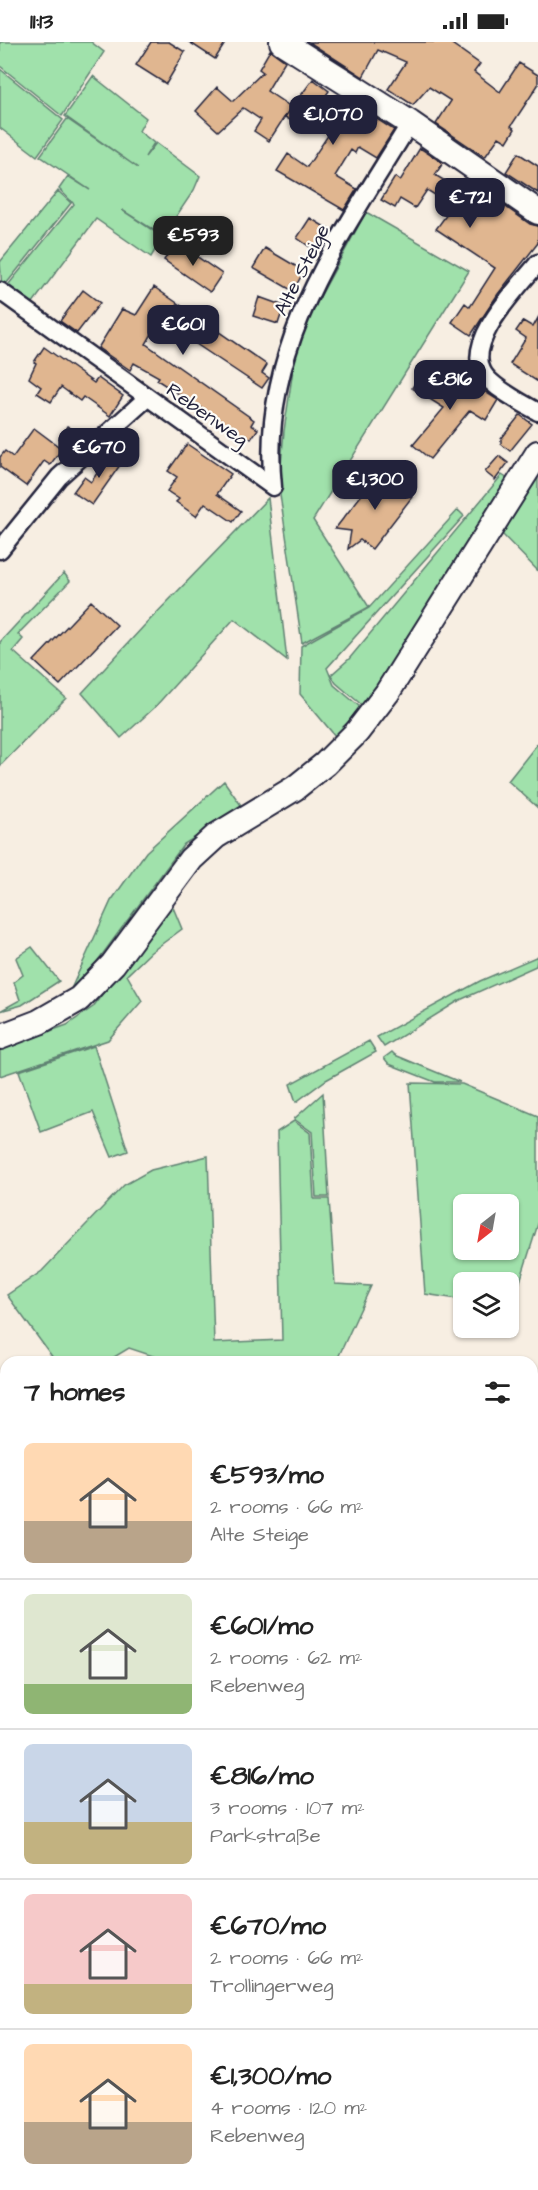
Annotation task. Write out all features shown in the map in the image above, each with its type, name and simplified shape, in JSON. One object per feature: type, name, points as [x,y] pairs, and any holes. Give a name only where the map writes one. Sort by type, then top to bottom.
[{"type":"street","points":[[296,46],[538,212]]},
{"type":"street","name":"Alte Steige","points":[[273,487],[270,454],[275,397],[300,313],[358,208],[411,123]]},
{"type":"street","points":[[538,263],[487,328],[479,347],[478,362],[485,376],[538,412]]},
{"type":"street","name":"Rebenweg","points":[[0,291],[273,487]]},
{"type":"street","points":[[0,550],[59,477],[147,398]]},
{"type":"street","points":[[0,1037],[39,1022],[80,999],[113,964],[191,859],[216,836],[295,788],[325,764],[357,732],[387,693],[531,463]]},
{"type":"green space","points":[[0,42],[91,42],[104,52],[62,116],[0,66]]},
{"type":"green space","points":[[0,69],[63,120],[37,156],[0,128]]},
{"type":"green space","points":[[93,76],[146,118],[139,131],[154,143],[145,157],[156,143],[200,176],[194,190],[163,236],[122,210],[163,237],[151,257],[96,219],[29,308],[4,290],[74,204],[59,189],[68,176],[90,190],[40,156],[67,119],[138,168],[65,116]]},
{"type":"green space","points":[[58,191],[71,203],[2,289],[0,262]]},
{"type":"green space","points":[[366,212],[469,271],[313,520],[369,607],[302,643],[279,488],[284,431],[295,356],[309,317]]},
{"type":"green space","points":[[538,472],[538,571],[501,533]]},
{"type":"green space","points":[[502,475],[511,481],[363,706],[336,683],[331,675],[349,659]]},
{"type":"green space","points":[[268,498],[287,660],[234,619],[154,708],[121,738],[82,693]]},
{"type":"green space","points":[[458,510],[464,516],[327,668],[334,685],[360,707],[336,737],[300,694],[301,646],[369,608]]},
{"type":"green space","points":[[64,573],[70,581],[18,634],[23,639],[13,651],[66,698],[0,766],[0,642]]},
{"type":"green space","points":[[538,743],[538,808],[508,781]]},
{"type":"green space","points":[[224,781],[243,808],[184,844],[96,963],[70,991],[111,901],[146,852]]},
{"type":"green space","points":[[170,900],[182,929],[151,952],[127,975],[142,1001],[108,1040],[0,1076],[0,1049],[67,1025],[93,1007]]},
{"type":"green space","points":[[32,947],[59,981],[22,1005],[0,1011],[20,1000],[14,982],[23,975],[16,958]]},
{"type":"green space","points":[[538,956],[536,966],[460,1000],[384,1047],[377,1037],[480,981]]},
{"type":"green space","points":[[369,1041],[376,1052],[326,1080],[296,1102],[290,1084]]},
{"type":"green space","points":[[94,1046],[128,1151],[112,1157],[93,1112],[41,1132],[19,1071]]},
{"type":"green space","points":[[392,1052],[460,1082],[435,1082],[389,1064],[384,1058]]},
{"type":"green space","points":[[410,1083],[462,1084],[538,1116],[538,1224],[519,1285],[519,1272],[453,1272],[453,1298],[425,1294]]},
{"type":"green space","points":[[323,1093],[329,1197],[316,1197],[312,1132],[294,1119]]},
{"type":"green space","points":[[294,1121],[310,1133],[314,1199],[329,1199],[335,1284],[371,1286],[339,1356],[153,1356],[129,1348],[116,1356],[52,1356],[7,1295],[42,1271],[124,1185],[151,1170],[208,1156],[214,1343],[282,1340],[277,1132]]},
{"type":"building","points":[[151,42],[169,42],[185,52],[166,84],[136,65]]},
{"type":"building","points":[[189,42],[226,42],[215,59]]},
{"type":"building","points":[[309,42],[449,42],[480,64],[474,72],[500,92],[519,63],[538,75],[538,85],[511,126],[515,129],[507,142],[499,137],[485,157],[436,124],[451,101],[429,87],[413,105],[388,89],[406,62],[378,50],[363,77]]},
{"type":"building","points":[[270,50],[285,61],[267,91],[291,107],[269,141],[254,131],[261,120],[243,108],[218,131],[196,111],[217,87],[233,101],[263,72],[259,69]]},
{"type":"building","points":[[313,79],[329,91],[319,105],[347,125],[358,107],[394,130],[376,158],[358,147],[355,153],[351,150],[335,176],[357,189],[344,210],[277,171],[288,154],[307,167],[329,134],[302,114],[295,123],[285,117]]},
{"type":"building","points":[[420,148],[443,163],[435,175],[463,192],[470,182],[530,224],[538,226],[538,243],[498,294],[471,335],[452,322],[465,303],[470,307],[495,268],[436,229],[453,206],[427,190],[415,208],[400,199],[395,208],[381,200],[395,177],[400,181]]},
{"type":"building","points":[[518,153],[538,166],[538,193],[506,172]]},
{"type":"building","points":[[310,218],[330,230],[316,251],[297,238]]},
{"type":"building","points":[[176,242],[222,274],[210,292],[164,260]]},
{"type":"building","points":[[265,248],[304,271],[293,291],[253,268]]},
{"type":"building","points":[[154,287],[267,365],[262,373],[269,378],[262,388],[160,320],[146,344],[254,420],[251,425],[258,429],[251,439],[245,435],[243,438],[220,424],[221,422],[157,380],[159,377],[134,363],[130,370],[98,348],[122,309],[136,315]]},
{"type":"building","points":[[83,290],[100,303],[77,333],[60,321]]},
{"type":"building","points":[[259,297],[284,306],[278,324],[253,316]]},
{"type":"building","points":[[538,318],[538,382],[510,364],[526,338],[516,331],[523,321],[533,327]]},
{"type":"building","points":[[44,347],[94,383],[98,378],[123,396],[110,416],[83,397],[80,401],[61,387],[51,402],[37,393],[41,387],[29,378],[36,363],[34,362]]},
{"type":"building","points":[[427,363],[426,383],[447,396],[452,391],[455,394],[465,379],[498,400],[486,420],[470,410],[430,459],[413,445],[444,408],[412,388]]},
{"type":"building","points":[[520,415],[532,424],[510,451],[501,444],[501,439]]},
{"type":"building","points":[[67,426],[80,434],[72,447],[59,439]]},
{"type":"building","points":[[34,428],[62,449],[50,465],[44,461],[26,486],[0,467],[0,457],[5,451],[13,457]]},
{"type":"building","points":[[187,444],[231,474],[217,494],[241,511],[233,522],[205,503],[196,516],[176,502],[179,499],[167,491],[177,477],[168,471]]},
{"type":"building","points":[[113,450],[125,458],[92,505],[73,492],[84,477],[91,482]]},
{"type":"building","points":[[499,456],[508,463],[495,480],[485,472]]},
{"type":"building","points":[[379,466],[384,467],[386,477],[412,497],[372,549],[360,540],[348,549],[351,531],[335,529],[374,479],[375,470]]},
{"type":"building","points":[[91,601],[117,625],[60,685],[34,661]]}]
